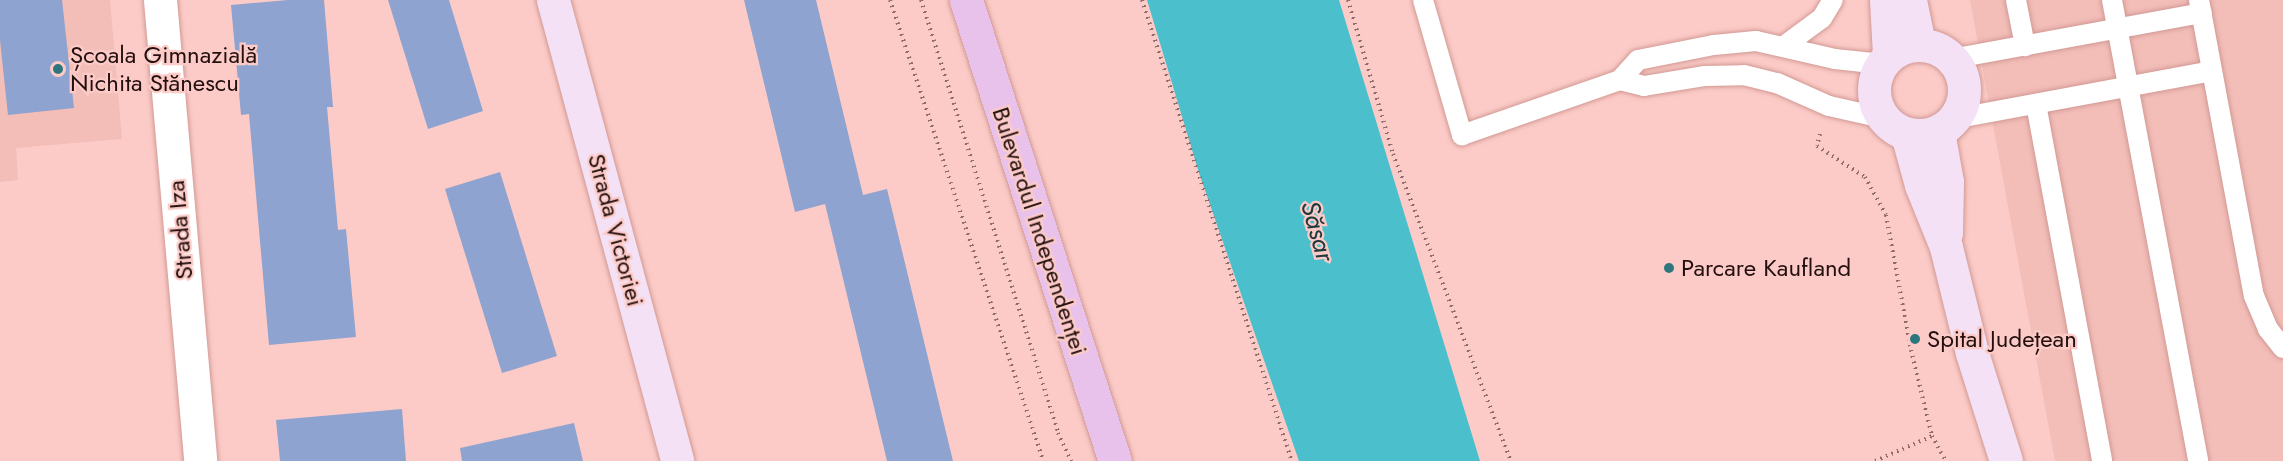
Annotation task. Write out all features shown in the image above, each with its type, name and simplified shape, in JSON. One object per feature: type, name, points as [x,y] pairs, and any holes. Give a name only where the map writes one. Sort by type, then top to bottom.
[{"type":"main road","name":"Bulevardul Independenței","points":[[966,0],[1115,461]]},
{"type":"street","name":"Strada Iza","points":[[160,0],[200,461]]},
{"type":"street","name":"Strada Victoriei","points":[[552,0],[677,461]]},
{"type":"street","points":[[1886,0],[1885,60],[1874,86],[1874,97],[1920,126]]},
{"type":"street","points":[[1910,0],[1919,44]]},
{"type":"street","points":[[1885,60],[1898,50],[1919,44],[1933,47],[1951,59],[1962,77],[1964,92],[1961,107],[1920,126]]},
{"type":"street","points":[[1920,126],[1921,185],[1946,247],[1972,353],[2006,461]]},
{"type":"lane","points":[[1423,0],[1462,135],[1620,80],[1638,60],[1724,44],[1756,41],[1835,59],[1885,60]]},
{"type":"lane","points":[[1784,46],[1822,18],[1833,0]]},
{"type":"lane","points":[[2016,0],[2025,46]]},
{"type":"lane","points":[[2112,0],[2198,461]]},
{"type":"lane","points":[[1951,59],[2117,28],[2200,6],[2254,296],[2268,329],[2283,348]]},
{"type":"lane","points":[[1620,80],[1644,86],[1705,76],[1744,75],[1777,83],[1829,106],[1920,126],[2212,71]]},
{"type":"lane","points":[[2036,104],[2102,461]]},
{"type":"path","points":[[890,0],[1043,461]]},
{"type":"path","points":[[921,0],[1058,433],[1071,461]]},
{"type":"path","points":[[1142,0],[1292,461]]},
{"type":"path","points":[[1348,0],[1393,154],[1511,461]]},
{"type":"path","points":[[1822,128],[1817,146],[1865,177],[1886,215],[1911,350],[1932,436],[1946,461]]},
{"type":"path","points":[[1875,461],[1932,436]]},
{"type":"shaded area","name":"Școala Gimnazială Nichita Stănescu","points":[[0,0],[110,0],[122,139],[16,148],[18,180],[0,182]]},
{"type":"shaded area","points":[[1970,0],[2283,0],[2283,461],[2055,461]]},
{"type":"water","name":"Săsar","points":[[1147,0],[1339,0],[1480,461],[1299,461],[1199,173]]},
{"type":"building","points":[[0,0],[62,0],[74,108],[8,115],[0,40]]},
{"type":"building","points":[[288,0],[324,0],[333,107],[327,107],[338,230],[346,229],[356,337],[269,345],[249,114],[241,115],[231,5]]},
{"type":"building","points":[[388,0],[449,0],[483,111],[428,129]]},
{"type":"building","points":[[744,0],[816,0],[863,195],[887,189],[953,461],[887,461],[825,204],[795,212]]},
{"type":"building","points":[[500,172],[557,356],[502,373],[445,189]]},
{"type":"building","points":[[402,409],[406,461],[280,461],[276,420]]},
{"type":"building","points":[[574,423],[583,461],[462,461],[460,448]]},
{"type":"place","name":"Școala Gimnazială Nichita Stănescu","points":[[58,69]]},
{"type":"place","name":"Parcare Kaufland","points":[[1669,268]]},
{"type":"place","name":"Spital Județean","points":[[1915,339]]}]
